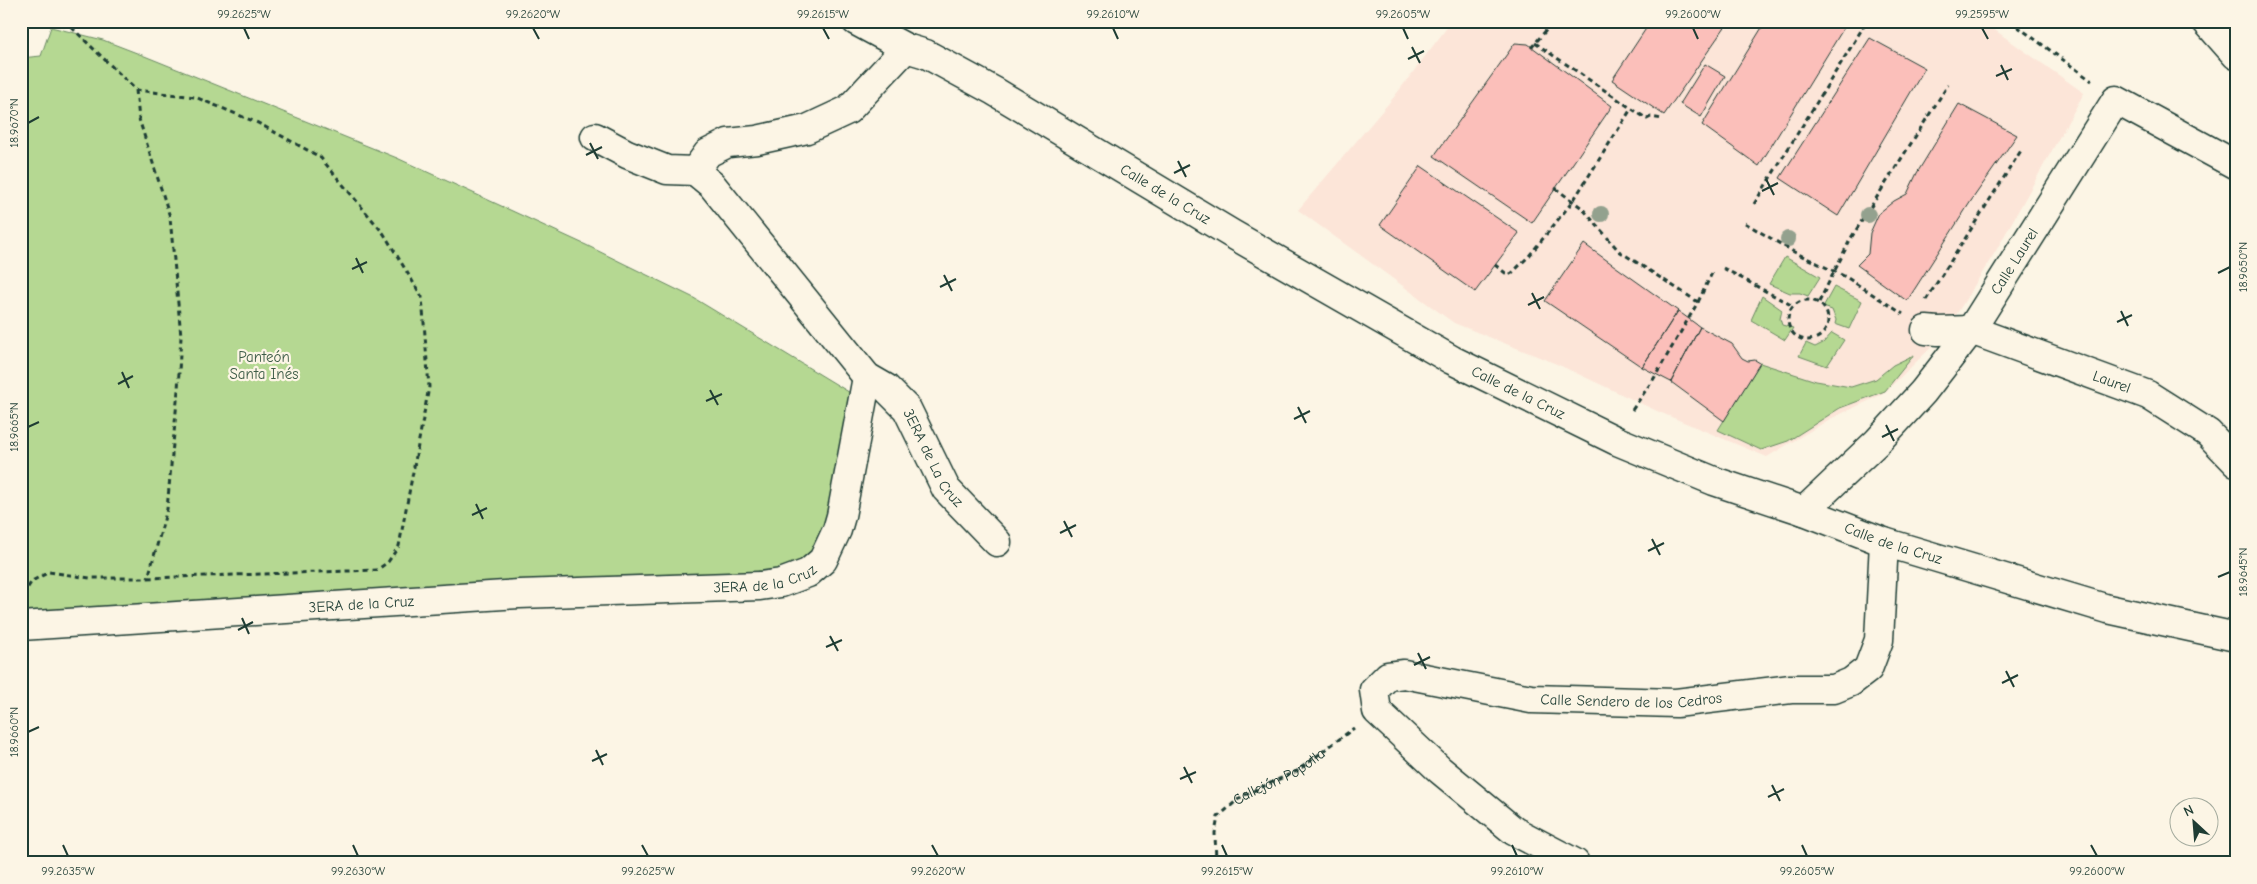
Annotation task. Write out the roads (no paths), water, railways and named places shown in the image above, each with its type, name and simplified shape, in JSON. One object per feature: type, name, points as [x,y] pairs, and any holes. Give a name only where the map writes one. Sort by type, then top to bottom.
[{"type":"street","name":"Calle de la Cruz","points":[[856,21],[906,48],[926,54],[994,91],[1232,234],[1452,360],[1617,441],[1714,481],[1804,511],[1884,542],[2108,609],[2236,636]]},
{"type":"street","points":[[2206,21],[2236,55]]},
{"type":"street","points":[[695,171],[708,153],[728,144],[807,129],[848,110],[906,48]]},
{"type":"street","name":"Calle Laurel","points":[[1804,511],[1884,435],[1923,392],[1971,330],[2116,100],[2236,165]]},
{"type":"street","points":[[595,137],[627,154],[667,170],[695,171],[712,185],[867,377]]},
{"type":"street","points":[[1918,317],[1938,331],[1971,330]]},
{"type":"street","name":"Laurel","points":[[1971,330],[2148,395],[2208,433],[2236,462]]},
{"type":"street","name":"3ERA de La Cruz","points":[[867,377],[886,388],[907,409],[946,489],[997,542]]},
{"type":"street","name":"3ERA de la Cruz","points":[[21,626],[520,594],[760,586],[781,583],[808,573],[823,560],[837,530],[867,377]]},
{"type":"street","name":"Calle Sendero de los Cedros","points":[[1575,863],[1514,831],[1440,770],[1377,711],[1374,690],[1388,676],[1404,674],[1531,699],[1676,703],[1791,690],[1834,689],[1851,682],[1868,669],[1879,640],[1884,542]]},
{"type":"park label","name":"Panteón Santa Inés","points":[[264,366]]}]
